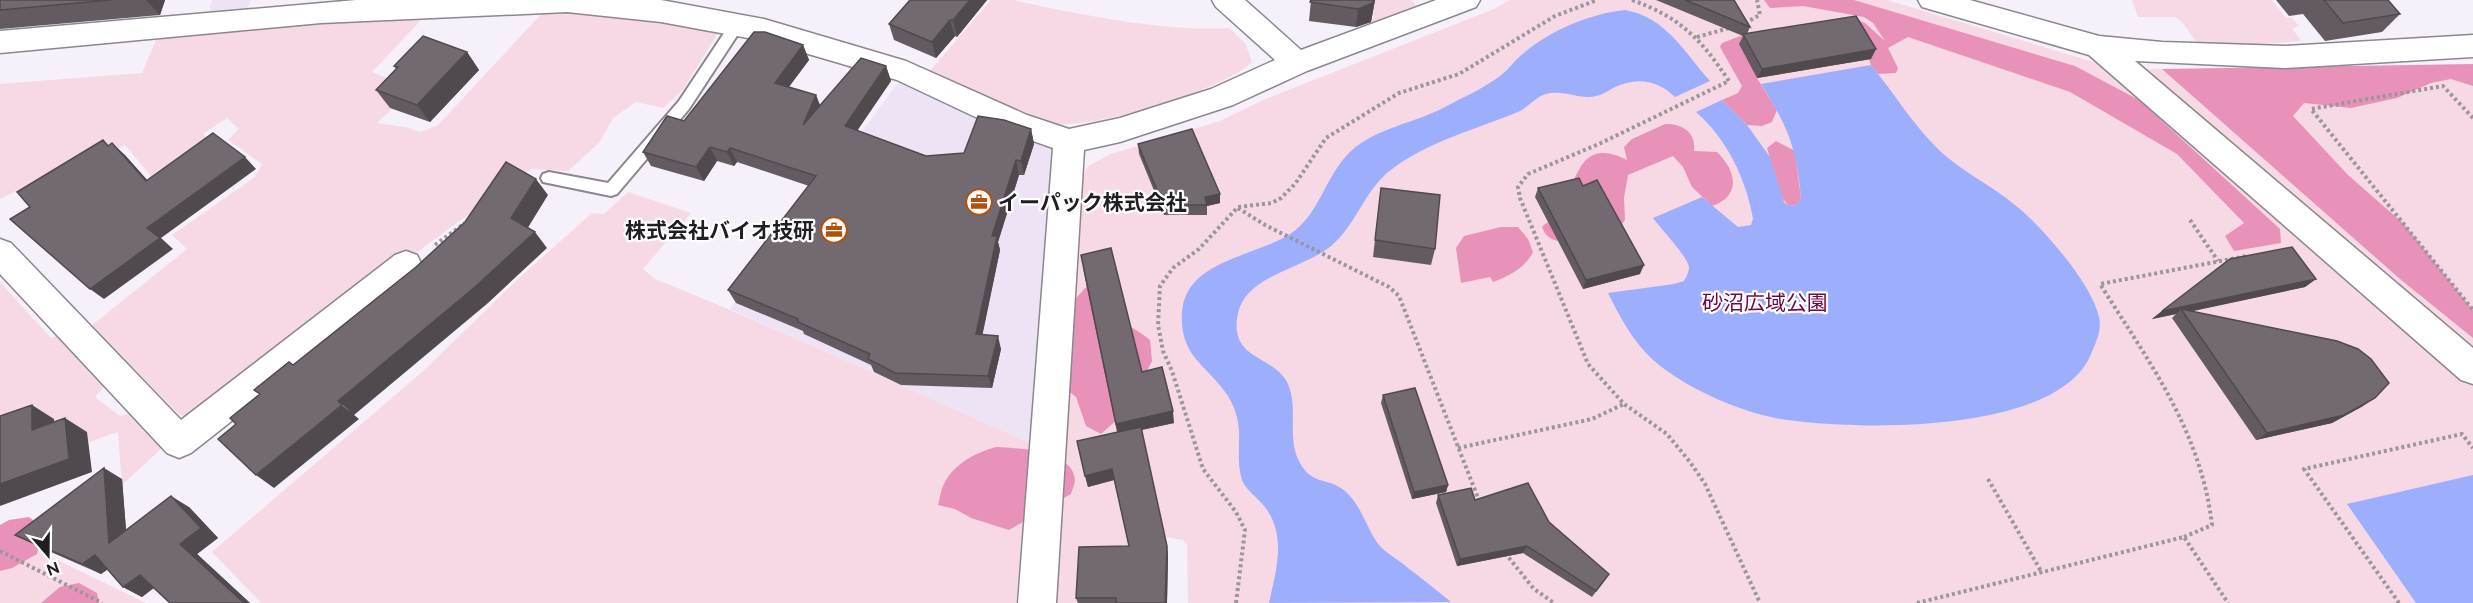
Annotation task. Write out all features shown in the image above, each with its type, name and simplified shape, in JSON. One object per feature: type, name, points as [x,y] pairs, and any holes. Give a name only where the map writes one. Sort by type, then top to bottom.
[{"type":"street","points":[[1226,0],[1297,63]]},
{"type":"street","points":[[0,42],[321,12],[553,2],[661,11],[737,24],[906,72],[1016,123],[1069,141],[1120,130],[1222,97],[1297,63],[1466,0]]},
{"type":"street","points":[[1932,0],[2099,47],[2162,53],[2285,57],[2473,46]]},
{"type":"street","points":[[2099,47],[2473,369]]},
{"type":"street","points":[[1037,603],[1069,141]]},
{"type":"street","points":[[0,252],[179,442],[406,266]]},
{"type":"lane","points":[[549,178],[610,190],[684,105],[737,24]]},
{"type":"path","points":[[1236,603],[1245,550],[1245,530],[1236,512],[1203,469],[1172,371],[1163,351],[1158,325],[1160,286],[1173,268],[1199,249],[1225,218],[1238,207],[1272,203],[1281,198],[1295,184],[1326,138],[1363,118],[1378,105],[1399,93],[1459,74],[1555,16],[1597,0]]},
{"type":"path","points":[[1632,0],[1657,8],[1687,25],[1729,81],[1726,85],[1528,174],[1518,187],[1588,364],[1624,404],[1667,434],[1695,469],[1705,484],[1760,603]]},
{"type":"path","points":[[1698,38],[1751,21],[1760,15],[1757,0]]},
{"type":"path","points":[[2473,118],[2443,86],[2311,109],[2473,310]]},
{"type":"path","points":[[1238,207],[1248,215],[1353,267],[1389,287],[1399,296],[1483,509]]},
{"type":"path","points":[[406,266],[471,218]]},
{"type":"path","points":[[2190,220],[2218,261]]},
{"type":"path","points":[[1917,603],[2184,537],[2212,525],[2211,508],[2193,444],[2161,381],[2100,284],[2249,256]]},
{"type":"path","points":[[1458,447],[1592,419],[1624,404]]},
{"type":"path","points":[[2399,603],[2304,469],[2462,434],[2473,447]]},
{"type":"path","points":[[1988,479],[2042,573]]},
{"type":"path","points":[[2184,537],[2228,603]]},
{"type":"path","points":[[1503,549],[1534,589],[1554,603]]},
{"type":"path","points":[[0,551],[102,603]]},
{"type":"shaded area","points":[[212,0],[251,0],[243,19],[206,23]]},
{"type":"shaded area","points":[[1764,0],[1854,0],[2075,66],[2139,100],[2280,229],[2281,243],[2234,251],[2225,236],[2244,223],[2177,154],[2070,92],[1908,37],[1888,48],[1898,68],[1896,73],[1878,74],[1871,65],[1856,19],[1865,23],[1885,41],[1873,23],[1864,17],[1803,6],[1770,8]]},
{"type":"shaded area","points":[[1743,35],[1757,78],[1777,110],[1772,122],[1762,126],[1747,125],[1722,100],[1738,93],[1742,86],[1720,47],[1722,43]]},
{"type":"shaded area","points":[[2473,64],[2473,86],[2451,79],[2431,83],[2397,98],[2351,108],[2304,103],[2293,116],[2348,175],[2404,224],[2473,310],[2473,338],[2400,279],[2162,69]]},
{"type":"shaded area","points":[[906,72],[1060,138],[1032,444],[730,309]]},
{"type":"shaded area","points":[[1665,124],[1687,130],[1693,139],[1694,151],[1717,152],[1723,159],[1732,174],[1733,182],[1732,189],[1722,202],[1712,206],[1692,187],[1683,167],[1673,156],[1628,175],[1624,198],[1625,220],[1622,224],[1566,241],[1547,236],[1542,227],[1554,218],[1563,206],[1580,169],[1587,160],[1596,154],[1609,154],[1627,160],[1624,147],[1632,139]]},
{"type":"shaded area","points":[[1776,141],[1795,151],[1801,199],[1796,205],[1789,206],[1782,198],[1767,148]]},
{"type":"shaded area","points":[[1501,227],[1518,227],[1528,239],[1533,252],[1530,258],[1516,271],[1493,282],[1490,277],[1461,283],[1456,248],[1464,236]]},
{"type":"shaded area","points":[[1087,286],[1113,315],[1150,340],[1152,361],[1128,410],[1101,434],[1086,426],[1076,397],[1061,385],[1061,315]]},
{"type":"shaded area","points":[[996,447],[1030,450],[1065,462],[1072,470],[1075,480],[1071,494],[1009,530],[971,518],[955,509],[938,505],[944,484],[955,469],[974,455]]},
{"type":"shaded area","points":[[29,517],[43,528],[37,554],[12,568],[0,571],[0,525],[9,520]]},
{"type":"shaded area","points":[[79,583],[97,593],[99,603],[41,603],[60,587]]},
{"type":"green space","points":[[991,0],[1013,0],[1150,25],[1204,29],[1229,28],[1245,43],[1252,62],[1213,85],[1153,107],[1092,121],[1066,124],[1047,123],[1001,107],[928,73]]},
{"type":"green space","points":[[1375,0],[1411,0],[1419,8],[1372,24]]},
{"type":"green space","name":"砂沼広域公園","points":[[1510,0],[1887,0],[2117,69],[2292,69],[2473,64],[2473,603],[1188,603],[1187,545],[1183,540],[1166,537],[1165,544],[1079,603],[1047,603],[1080,184],[1088,166],[1111,154],[1220,121],[1263,100],[1494,9]]},
{"type":"green space","points":[[2132,0],[2272,0],[2286,18],[2292,18],[2299,26],[2292,28],[2301,41],[2246,45],[2196,42],[2183,23],[2175,17],[2138,17]]},
{"type":"green space","points":[[547,8],[591,10],[720,30],[682,91],[663,108],[636,102],[613,118],[599,143],[568,171],[531,169],[188,419],[179,414],[91,326],[187,249],[172,235],[255,177],[262,164],[228,140],[239,129],[227,118],[203,134],[213,143],[155,181],[125,145],[64,175],[32,183],[0,199],[0,84],[142,73],[157,38],[280,26],[423,18],[372,72],[394,81],[390,111],[377,123],[405,127],[420,132],[438,125]]},
{"type":"green space","points":[[628,192],[691,213],[643,269],[655,279],[797,339],[1032,444],[1016,603],[261,603],[212,552],[421,373],[518,279],[592,213],[604,214]]},
{"type":"green space","points":[[0,282],[51,338],[58,335],[106,384],[95,397],[120,416],[135,412],[163,447],[122,485],[118,432],[89,442],[87,432],[55,444],[54,419],[0,439]]},
{"type":"green space","points":[[0,532],[144,602],[146,603],[0,603]]},
{"type":"water","points":[[1625,10],[1652,20],[1663,28],[1710,81],[1675,97],[1661,86],[1638,81],[1621,84],[1600,95],[1590,97],[1559,93],[1546,94],[1520,111],[1434,145],[1417,153],[1387,173],[1372,190],[1347,229],[1331,246],[1264,281],[1243,300],[1238,313],[1239,340],[1253,355],[1280,373],[1287,382],[1292,401],[1293,440],[1303,468],[1308,474],[1345,491],[1356,503],[1379,545],[1451,602],[1269,603],[1277,566],[1276,530],[1265,507],[1242,480],[1239,429],[1234,408],[1228,396],[1190,351],[1185,340],[1182,312],[1186,295],[1196,281],[1209,271],[1224,262],[1275,242],[1300,226],[1316,206],[1342,161],[1361,143],[1384,131],[1433,113],[1485,86],[1507,70],[1527,50],[1553,33],[1581,20]]},
{"type":"water","points":[[1871,65],[1912,120],[1939,150],[2026,214],[2052,241],[2087,289],[2099,317],[2100,327],[2091,354],[2071,381],[2038,400],[1996,414],[1948,422],[1851,425],[1775,418],[1731,405],[1702,392],[1663,368],[1638,343],[1608,293],[1674,284],[1685,280],[1689,269],[1687,262],[1653,218],[1702,197],[1738,227],[1751,225],[1753,219],[1750,204],[1734,161],[1717,134],[1696,112],[1722,100],[1747,125],[1770,157],[1784,202],[1789,206],[1796,205],[1801,199],[1797,166],[1790,138],[1761,84]]},
{"type":"water","points":[[2473,475],[2473,603],[2416,603],[2347,504]]},
{"type":"building","points":[[0,0],[111,0],[0,10]]},
{"type":"building","points":[[910,0],[970,0],[932,42],[889,24]]},
{"type":"building","points":[[1311,0],[1374,0],[1373,3],[1358,9],[1310,2]]},
{"type":"building","points":[[1685,0],[1734,0],[1750,27],[1695,4]]},
{"type":"building","points":[[2324,0],[2388,0],[2400,14],[2343,23]]},
{"type":"building","points":[[1856,16],[1876,49],[1762,69],[1743,34]]},
{"type":"building","points":[[754,32],[765,32],[803,45],[775,83],[816,95],[803,125],[861,58],[886,66],[845,126],[926,156],[964,153],[978,116],[1004,120],[1031,129],[1021,161],[1016,160],[992,236],[997,236],[976,334],[998,336],[988,376],[895,373],[868,359],[870,354],[798,322],[798,319],[728,290],[816,176],[730,148],[727,152],[710,147],[696,167],[643,152],[667,116],[684,121]]},
{"type":"building","points":[[423,36],[467,52],[417,105],[376,90],[398,67],[394,66]]},
{"type":"building","points":[[1192,129],[1220,194],[1205,197],[1207,205],[1163,205],[1138,144]]},
{"type":"building","points":[[213,133],[245,157],[147,228],[160,238],[90,289],[10,219],[30,207],[17,192],[103,140],[108,146],[112,143],[146,181]]},
{"type":"building","points":[[506,162],[536,179],[511,218],[535,232],[475,287],[338,401],[342,405],[256,475],[218,439],[236,424],[230,418],[260,394],[254,390],[289,362],[293,365],[416,267],[465,222]]},
{"type":"building","points":[[1579,178],[1583,186],[1597,180],[1644,265],[1586,280],[1538,188]]},
{"type":"building","points":[[1381,188],[1440,195],[1435,249],[1375,240]]},
{"type":"building","points":[[2292,247],[2316,279],[2162,311],[2230,259]]},
{"type":"building","points":[[1111,248],[1142,372],[1162,367],[1173,411],[1116,424],[1081,255]]},
{"type":"building","points":[[2181,309],[2337,341],[2358,349],[2371,359],[2389,383],[2375,398],[2344,415],[2267,433]]},
{"type":"building","points":[[1415,388],[1448,485],[1414,492],[1383,395]]},
{"type":"building","points":[[32,405],[32,430],[65,418],[69,459],[0,484],[0,416]]},
{"type":"building","points":[[1141,427],[1167,546],[1165,603],[1116,603],[1116,598],[1076,598],[1079,547],[1129,546],[1112,469],[1085,476],[1077,441]]},
{"type":"building","points":[[104,468],[109,543],[171,496],[201,528],[180,544],[244,603],[170,603],[140,575],[123,587],[95,555],[82,564],[15,535]]},
{"type":"building","points":[[1528,483],[1549,522],[1609,574],[1596,591],[1527,546],[1460,559],[1438,495],[1471,488],[1475,500]]},
{"type":"place","name":"イーパック株式会社","points":[[979,202]]},
{"type":"place","name":"株式会社バイオ技研","points":[[834,230]]}]
